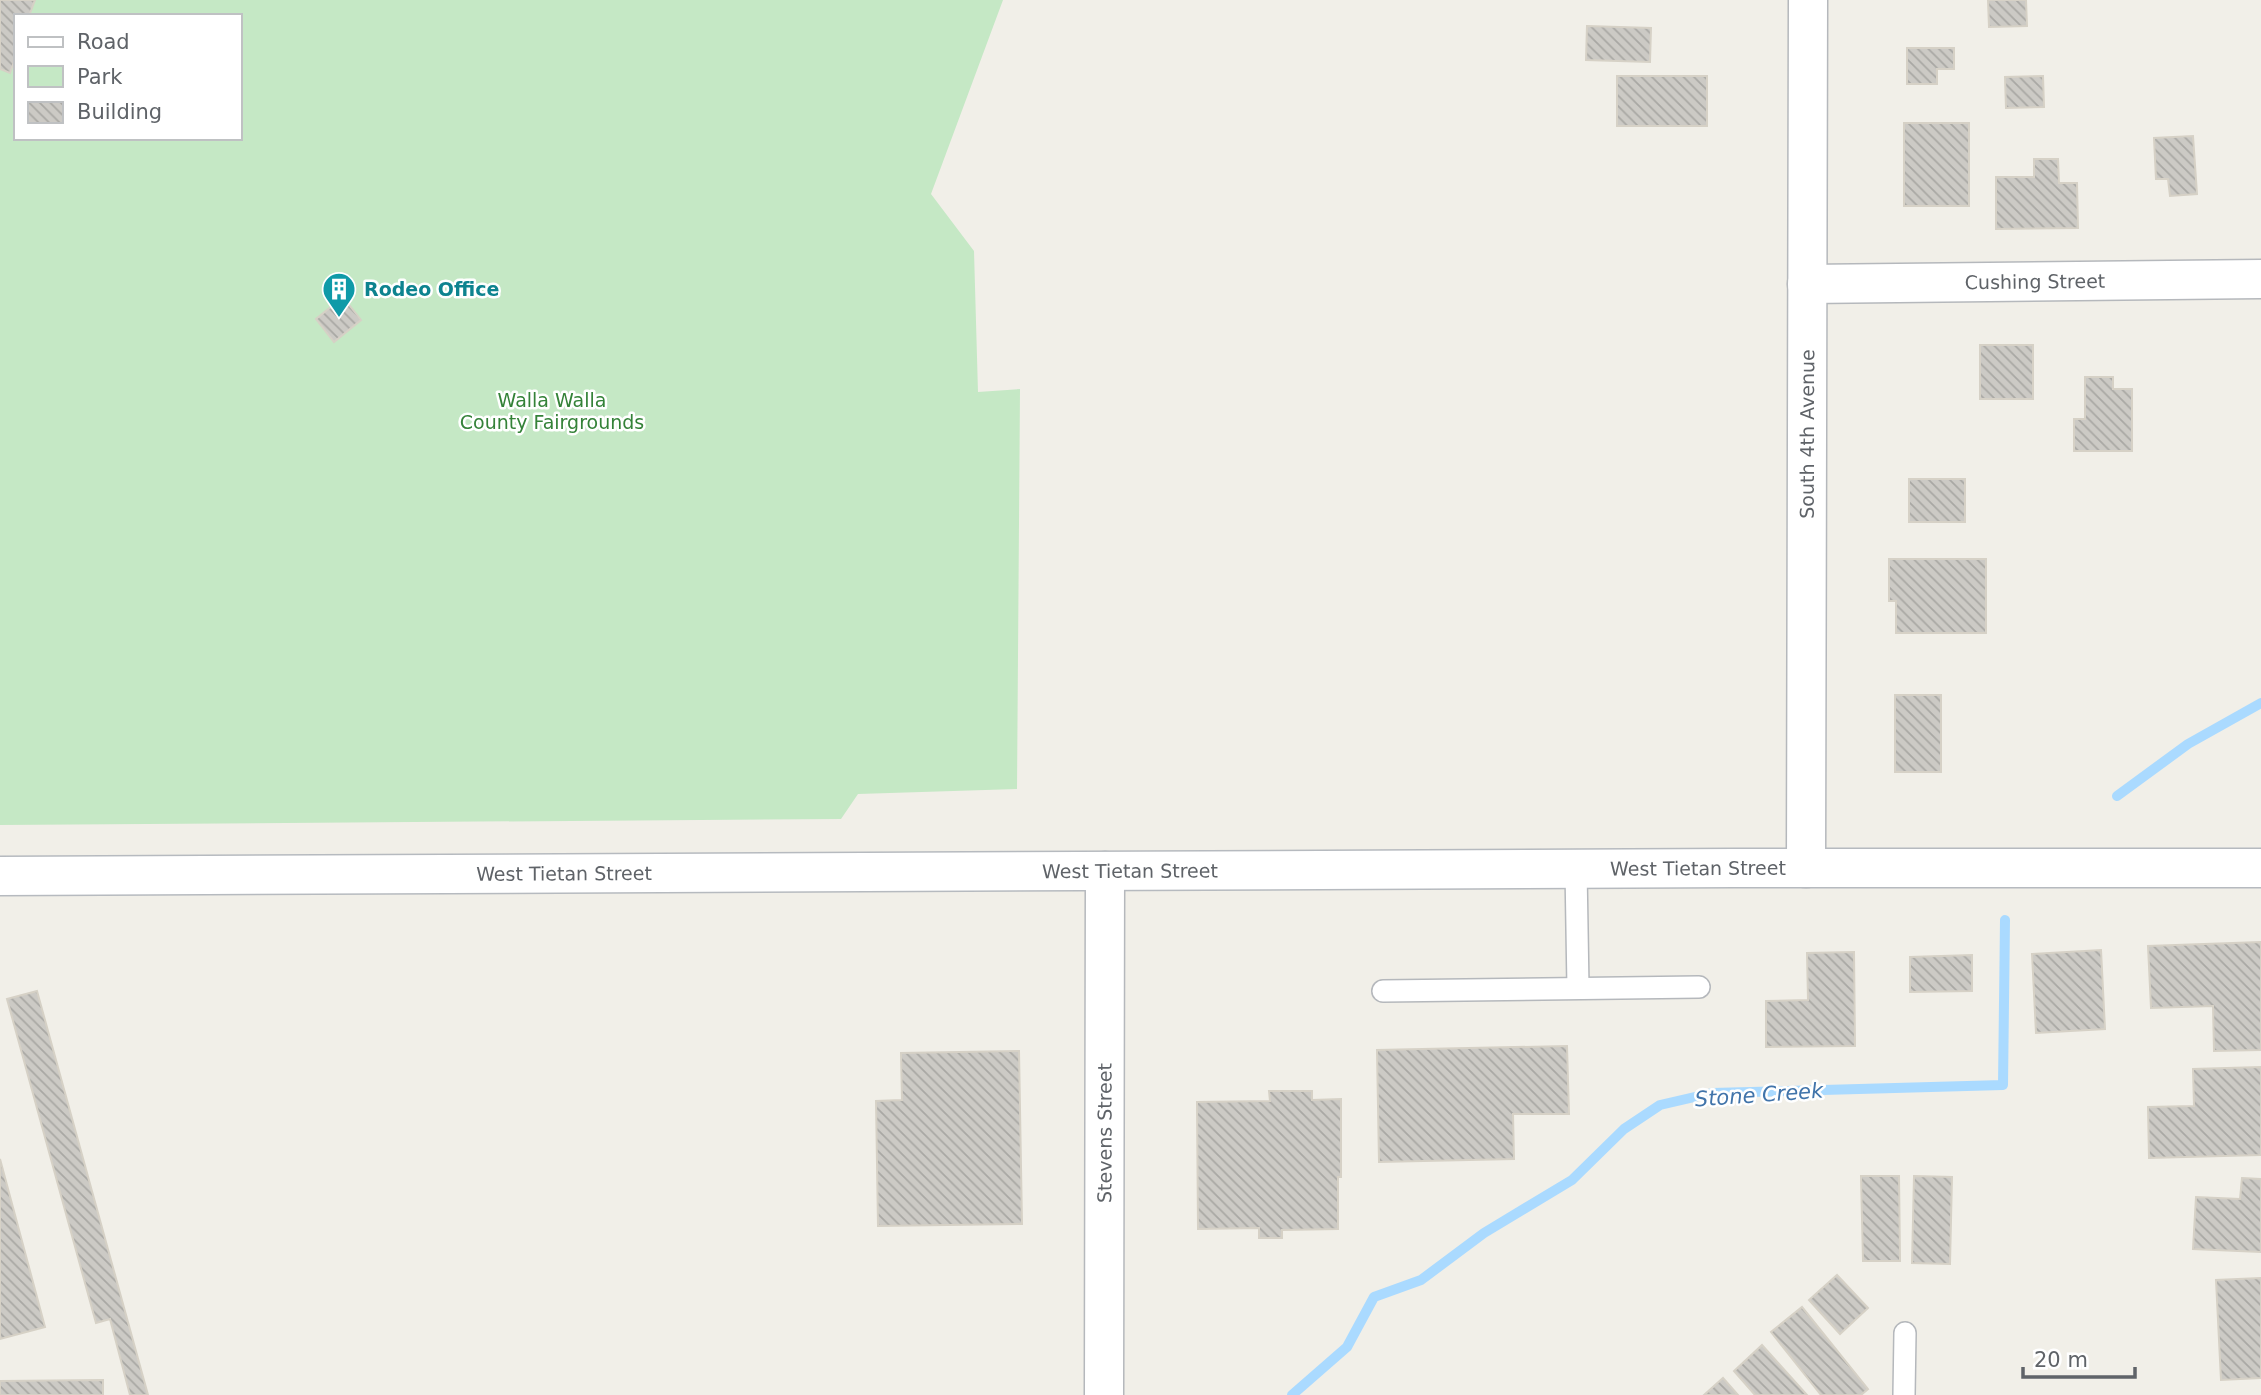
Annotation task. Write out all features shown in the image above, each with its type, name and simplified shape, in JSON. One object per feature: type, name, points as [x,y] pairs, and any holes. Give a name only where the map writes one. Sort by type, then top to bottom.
[{"type":"main road","name":"South 4th Avenue","points":[[1807,868],[1808,0]]},
{"type":"main road","name":"Cushing Street","points":[[1807,284],[2261,279]]},
{"type":"main road","name":"West Tietan Street","points":[[0,876],[2261,868]]},
{"type":"main road","name":"Stevens Street","points":[[1104,1395],[1105,872]]},
{"type":"lane","points":[[1576,869],[1578,988]]},
{"type":"lane","points":[[1383,991],[1699,987]]},
{"type":"lane","points":[[1904,1395],[1905,1333]]},
{"type":"green space","name":"Walla Walla County Fairgrounds","points":[[0,0],[1003,0],[931,194],[974,251],[978,392],[1020,389],[1017,789],[858,794],[841,819],[0,825]]},
{"type":"building","points":[[0,0],[35,0],[30,14],[14,14],[14,62],[10,73],[0,69]]},
{"type":"building","points":[[1988,0],[2026,0],[2027,26],[1989,27]]},
{"type":"building","points":[[1587,26],[1651,28],[1650,62],[1586,60]]},
{"type":"building","points":[[1907,48],[1954,48],[1954,69],[1937,69],[1937,84],[1907,84]]},
{"type":"building","points":[[1617,76],[1707,76],[1707,126],[1617,126]]},
{"type":"building","points":[[2043,76],[2044,107],[2006,108],[2005,77]]},
{"type":"building","points":[[1904,123],[1969,123],[1969,206],[1904,206]]},
{"type":"building","points":[[2193,136],[2197,194],[2170,196],[2168,179],[2156,179],[2154,138]]},
{"type":"building","points":[[2034,159],[2058,159],[2059,183],[2077,183],[2078,228],[1996,229],[1996,177],[2034,177]]},
{"type":"building","name":"Rodeo Office","points":[[343,297],[361,320],[334,342],[316,319]]},
{"type":"building","points":[[1980,345],[2033,345],[2033,399],[1980,399]]},
{"type":"building","points":[[2085,377],[2113,377],[2113,389],[2132,389],[2132,451],[2074,451],[2074,419],[2085,419]]},
{"type":"building","points":[[1909,479],[1965,479],[1965,522],[1909,522]]},
{"type":"building","points":[[1889,559],[1986,559],[1986,633],[1896,633],[1896,601],[1889,601]]},
{"type":"building","points":[[1895,695],[1941,695],[1941,772],[1895,772]]},
{"type":"building","points":[[2261,942],[2261,1050],[2214,1051],[2213,1006],[2151,1008],[2148,946]]},
{"type":"building","points":[[2101,950],[2105,1029],[2036,1033],[2032,954]]},
{"type":"building","points":[[1854,952],[1855,1046],[1766,1047],[1766,1001],[1808,1000],[1807,953]]},
{"type":"building","points":[[1972,955],[1972,991],[1910,992],[1910,957]]},
{"type":"building","points":[[37,991],[148,1395],[130,1395],[110,1319],[96,1323],[7,999]]},
{"type":"building","points":[[1567,1046],[1569,1114],[1513,1114],[1514,1159],[1379,1162],[1377,1050]]},
{"type":"building","points":[[1019,1051],[1022,1224],[878,1226],[876,1101],[902,1100],[901,1053]]},
{"type":"building","points":[[2261,1067],[2261,1155],[2149,1158],[2148,1107],[2194,1106],[2193,1069]]},
{"type":"building","points":[[1269,1091],[1312,1091],[1312,1100],[1341,1099],[1338,1229],[1282,1230],[1282,1238],[1259,1238],[1259,1228],[1198,1229],[1197,1102],[1270,1101]]},
{"type":"building","points":[[0,1159],[45,1327],[0,1339]]},
{"type":"building","points":[[1861,1176],[1899,1176],[1900,1261],[1863,1261]]},
{"type":"building","points":[[1914,1176],[1952,1177],[1950,1264],[1912,1263]]},
{"type":"building","points":[[2242,1178],[2261,1179],[2261,1252],[2193,1249],[2196,1197],[2240,1199]]},
{"type":"building","points":[[1837,1275],[1868,1308],[1840,1334],[1809,1300]]},
{"type":"building","points":[[2261,1278],[2261,1378],[2221,1380],[2216,1280]]},
{"type":"building","points":[[1802,1307],[1868,1389],[1861,1395],[1821,1395],[1771,1332]]},
{"type":"building","points":[[1762,1345],[1807,1395],[1755,1395],[1734,1371]]},
{"type":"building","points":[[1723,1378],[1738,1395],[1704,1395]]},
{"type":"building","points":[[103,1380],[103,1395],[0,1395],[0,1381]]},
{"type":"waterway","name":"Stone Creek","points":[[2117,796],[2188,744],[2261,703]]},
{"type":"waterway","name":"Stone Creek","points":[[1292,1395],[1347,1347],[1374,1297],[1421,1280],[1484,1233],[1572,1180],[1624,1129],[1660,1105],[1712,1093],[2003,1085],[2005,920]]},
{"type":"place","name":"Rodeo Office","points":[[339,319]]}]
